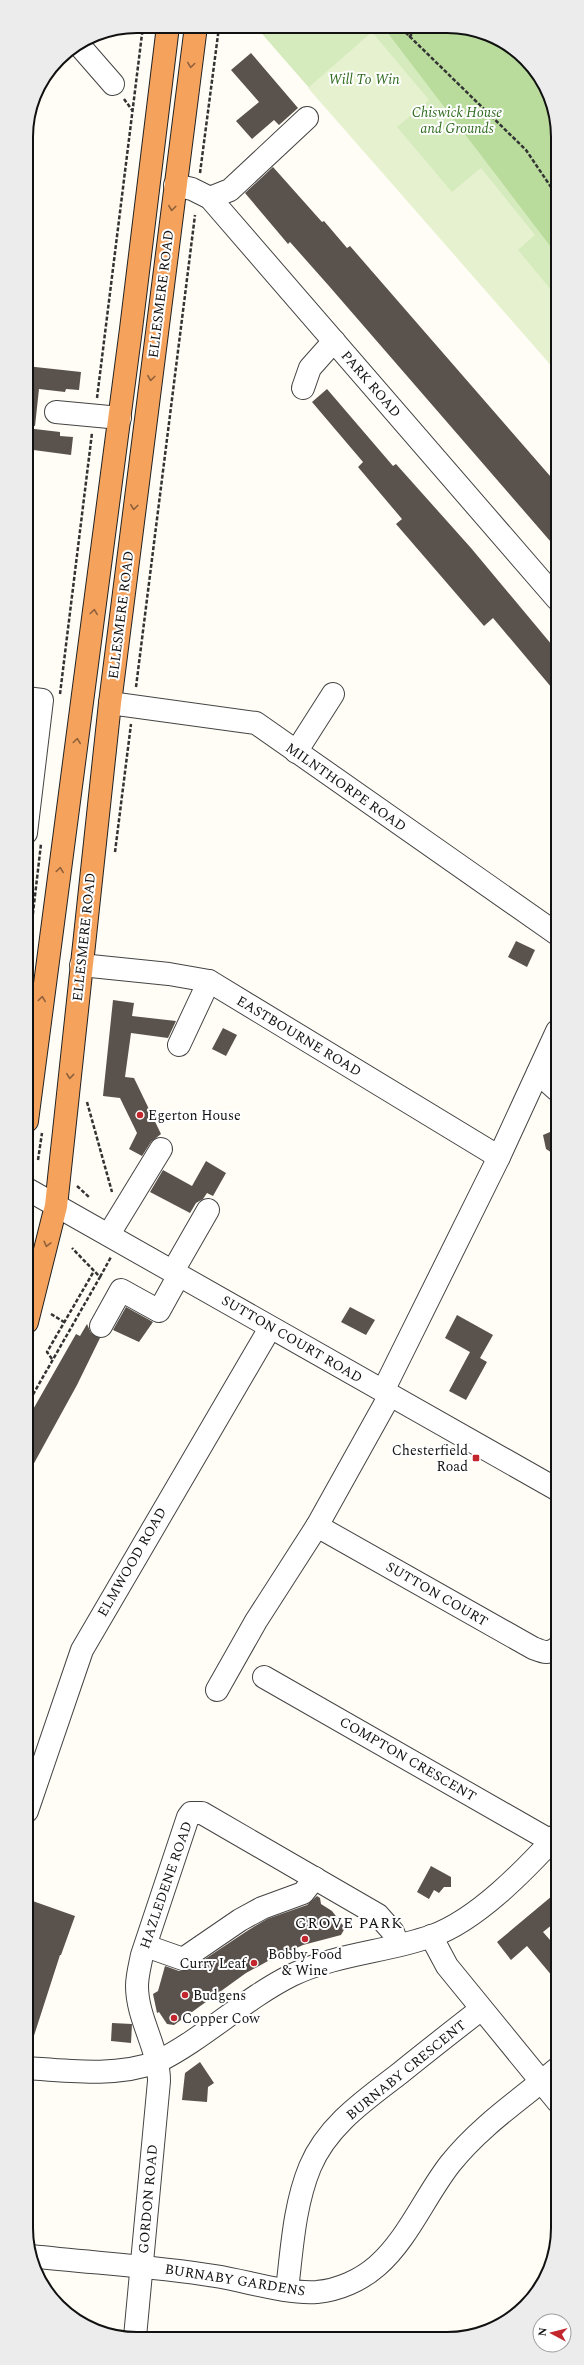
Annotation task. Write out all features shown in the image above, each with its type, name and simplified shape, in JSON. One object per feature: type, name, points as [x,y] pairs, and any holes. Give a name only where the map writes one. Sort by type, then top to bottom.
[{"type":"highway","name":"ELLESMERE ROAD","points":[[33,1076],[120,418],[167,33]]},
{"type":"highway","name":"ELLESMERE ROAD","points":[[33,1298],[56,1206],[110,703],[174,185],[195,33]]},
{"type":"street","points":[[82,49],[113,84]]},
{"type":"street","points":[[210,198],[230,190],[307,118]]},
{"type":"street","name":"PARK ROAD","points":[[174,185],[192,189],[210,198],[551,592]]},
{"type":"street","points":[[303,388],[310,368],[334,341]]},
{"type":"street","points":[[56,412],[120,418]]},
{"type":"street","points":[[296,752],[333,694]]},
{"type":"street","points":[[34,837],[43,700]]},
{"type":"street","name":"MILNTHORPE ROAD","points":[[110,703],[256,723],[551,930]]},
{"type":"street","name":"EASTBOURNE ROAD","points":[[81,965],[169,974],[209,981],[499,1157]]},
{"type":"street","points":[[179,1045],[209,981]]},
{"type":"street","points":[[217,1690],[256,1621],[317,1526],[386,1393],[499,1157],[551,1044]]},
{"type":"street","points":[[538,1073],[551,1085]]},
{"type":"street","points":[[114,1226],[161,1149]]},
{"type":"street","name":"SUTTON COURT ROAD","points":[[33,1193],[56,1206],[114,1226],[176,1273],[270,1328],[551,1486]]},
{"type":"street","points":[[101,1326],[120,1290],[159,1311],[176,1273],[208,1210]]},
{"type":"street","name":"ELMWOOD ROAD","points":[[33,1793],[82,1650],[270,1328]]},
{"type":"street","name":"SUTTON COURT","points":[[317,1526],[533,1648],[545,1653],[551,1652]]},
{"type":"street","name":"COMPTON CRESCENT","points":[[264,1677],[551,1836]]},
{"type":"street","name":"HAZLEDENE ROAD","points":[[157,2062],[143,2021],[137,1986],[146,1946],[188,1817],[192,1813],[202,1813],[378,1915],[393,1932],[398,1945]]},
{"type":"street","points":[[33,2068],[108,2071],[143,2067],[157,2062],[292,1975],[324,1963],[431,1936],[456,1925],[500,1891],[551,1841]]},
{"type":"street","points":[[146,1946],[183,1959],[240,1920],[262,1908],[303,1893],[315,1878]]},
{"type":"street","points":[[431,1936],[446,1966],[480,2010],[551,2094]]},
{"type":"street","name":"BURNABY CRESCENT","points":[[287,2290],[298,2207],[310,2167],[322,2145],[339,2124],[360,2104],[480,2010]]},
{"type":"street","name":"GORDON ROAD","points":[[135,2332],[159,2080],[157,2062]]},
{"type":"street","name":"BURNABY GARDENS","points":[[37,2257],[216,2276],[287,2290],[316,2292],[333,2289],[361,2278],[377,2266],[396,2246],[434,2187],[460,2152],[485,2127],[551,2074]]},
{"type":"path","points":[[43,700],[94,416],[142,33]]},
{"type":"path","points":[[200,174],[218,33]]},
{"type":"path","points":[[405,33],[526,150],[551,187]]},
{"type":"path","points":[[409,37],[413,33]]},
{"type":"path","name":"ELLESMERE ROAD","points":[[136,693],[195,215]]},
{"type":"path","name":"ELLESMERE ROAD","points":[[114,860],[132,718]]},
{"type":"path","points":[[33,857],[34,837]]},
{"type":"path","points":[[87,1101],[114,1226]]},
{"type":"path","points":[[33,1394],[100,1277],[72,1248]]},
{"type":"path","points":[[52,1359],[47,1352],[94,1271]]},
{"type":"path","points":[[51,1314],[64,1322]]},
{"type":"green space","name":"Will To Win","points":[[261,33],[454,33],[468,35],[487,41],[505,50],[525,68],[534,79],[543,97],[550,123],[551,365]]},
{"type":"green space","name":"Will To Win","points":[[371,33],[373,33],[429,100],[397,127],[452,192],[481,168],[535,235],[518,250],[551,290],[551,365],[308,88]]},
{"type":"green space","name":"Chiswick House and Grounds","points":[[388,33],[454,33],[468,35],[487,41],[505,50],[525,68],[534,79],[543,97],[550,123],[551,247]]},
{"type":"building","points":[[251,53],[298,108],[279,125],[274,120],[252,139],[236,121],[259,102],[231,70]]},
{"type":"building","points":[[273,167],[322,222],[324,221],[347,248],[350,246],[551,477],[551,542],[329,286],[290,242],[288,244],[245,193]]},
{"type":"building","points":[[33,367],[81,372],[79,390],[66,389],[65,392],[39,389],[35,426],[33,426]]},
{"type":"building","points":[[327,389],[393,466],[396,464],[471,548],[551,644],[551,687],[493,618],[484,626],[396,524],[402,519],[358,467],[363,462],[312,402]]},
{"type":"building","points":[[33,429],[60,432],[60,436],[73,437],[71,455],[33,450]]},
{"type":"building","points":[[516,941],[535,950],[527,967],[508,957]]},
{"type":"building","points":[[113,1000],[134,1003],[132,1016],[176,1021],[168,1038],[131,1033],[125,1077],[134,1078],[161,1134],[151,1142],[142,1156],[129,1149],[137,1133],[120,1098],[103,1096]]},
{"type":"building","points":[[223,1028],[237,1035],[226,1056],[212,1049]]},
{"type":"building","points":[[551,1132],[551,1152],[546,1149],[543,1135]]},
{"type":"building","points":[[206,1161],[226,1173],[213,1196],[207,1193],[203,1199],[196,1203],[190,1213],[150,1192],[163,1170],[192,1186]]},
{"type":"building","points":[[126,1307],[153,1322],[139,1342],[113,1330]]},
{"type":"building","points":[[350,1307],[375,1320],[366,1335],[341,1322]]},
{"type":"building","points":[[457,1315],[493,1335],[480,1358],[487,1362],[466,1400],[449,1391],[470,1352],[445,1338]]},
{"type":"building","points":[[87,1324],[91,1333],[100,1338],[77,1385],[33,1465],[33,1409],[76,1334],[80,1336]]},
{"type":"building","points":[[431,1866],[451,1877],[451,1887],[444,1887],[439,1893],[434,1890],[429,1899],[417,1892]]},
{"type":"building","points":[[317,1896],[320,1898],[321,1904],[332,1911],[345,1928],[341,1935],[303,1945],[268,1961],[246,1973],[174,2025],[167,2024],[159,2012],[157,2013],[153,1994],[158,1991],[165,1966],[179,1971],[190,1969],[267,1919],[307,1905]]},
{"type":"building","points":[[551,1897],[551,1926],[543,1932],[551,1941],[551,1975],[527,1946],[511,1960],[497,1942]]},
{"type":"building","points":[[33,1901],[75,1916],[60,1955],[33,2039]]},
{"type":"building","points":[[112,2023],[132,2024],[131,2043],[111,2041]]},
{"type":"building","points":[[200,2062],[214,2083],[208,2087],[207,2102],[182,2100],[185,2073]]},
{"type":"place","name":"Egerton House","points":[[140,1115]]},
{"type":"place","name":"Chesterfield Road","points":[[476,1458]]},
{"type":"place","name":"Bobby Food & Wine","points":[[305,1939]]},
{"type":"place","name":"Curry Leaf","points":[[254,1963]]},
{"type":"place","name":"Budgens","points":[[185,1995]]},
{"type":"place","name":"Copper Cow","points":[[174,2018]]},
{"type":"district","name":"GROVE PARK","points":[[349,1923]]}]
